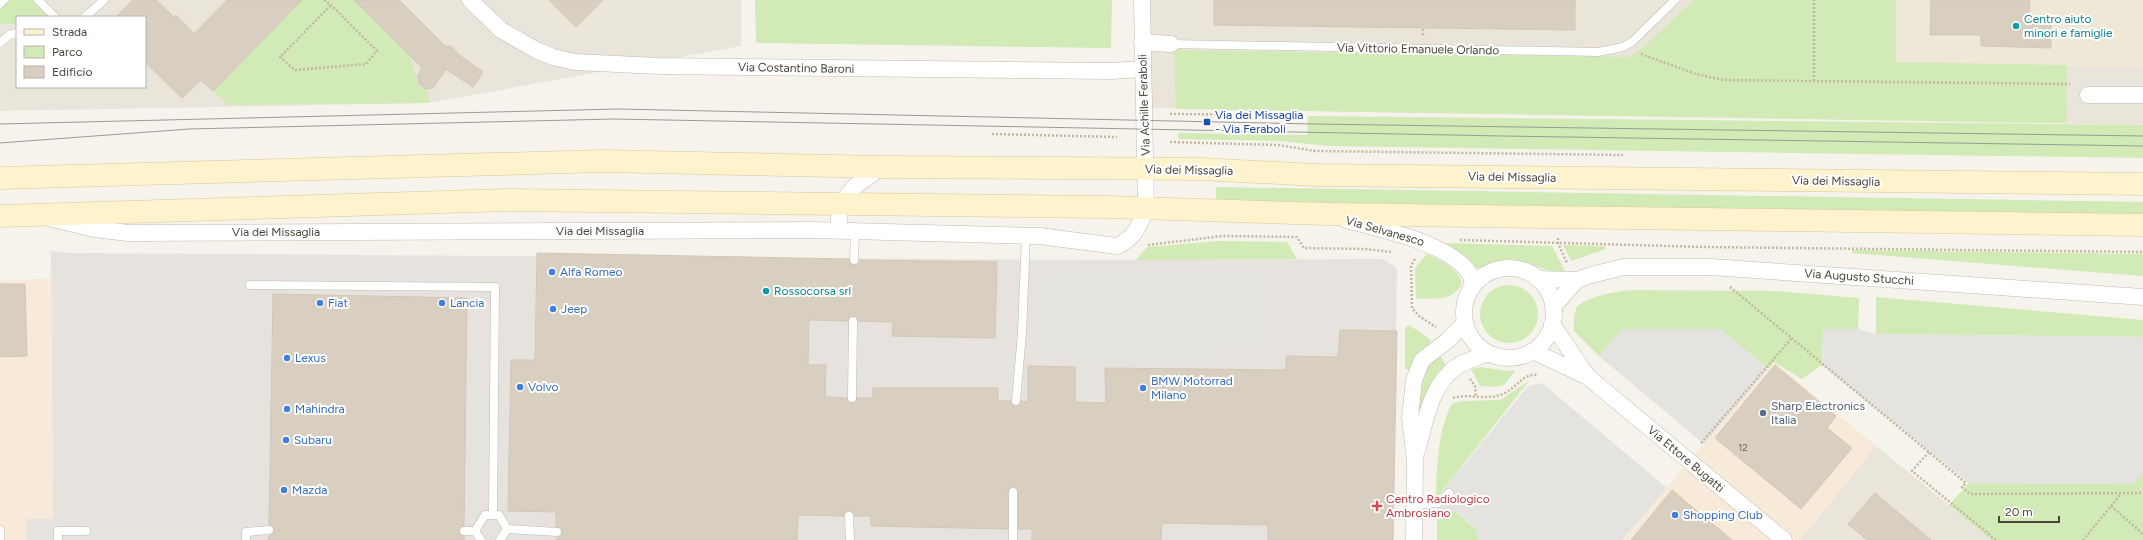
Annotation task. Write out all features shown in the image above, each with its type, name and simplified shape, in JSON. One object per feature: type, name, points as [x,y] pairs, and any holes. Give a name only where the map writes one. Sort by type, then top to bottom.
[{"type":"main road","name":"Via dei Missaglia","points":[[0,178],[603,161],[882,167],[1146,170],[1201,169],[1316,175],[2143,184]]},
{"type":"main road","name":"Via dei Missaglia","points":[[0,216],[505,200],[1105,207],[1146,210],[1325,214],[2143,225]]},
{"type":"street","name":"Via Costantino Baroni","points":[[470,0],[501,30],[512,37],[553,57],[575,62],[714,67],[1111,71],[1142,69]]},
{"type":"street","name":"Via Achille Feraboli","points":[[1142,0],[1142,69],[1146,210]]},
{"type":"street","name":"Via Vittorio Emanuele Orlando","points":[[1142,42],[1171,44]]},
{"type":"street","points":[[2088,95],[2143,95]]},
{"type":"street","points":[[838,230],[840,205],[854,187],[882,167]]},
{"type":"street","name":"Via dei Missaglia","points":[[36,215],[94,229],[128,233],[838,230],[1026,235],[1060,237],[1108,246],[1117,246],[1124,243],[1137,231],[1146,210]]},
{"type":"street","name":"Via Selvanesco","points":[[1325,214],[1429,245],[1464,267],[1471,275],[1473,286]]},
{"type":"street","name":"Via Augusto Stucchi","points":[[1537,279],[1573,274],[1591,274],[1624,267],[1711,267],[2143,297]]},
{"type":"street","name":"Via Augusto Stucchi","points":[[1506,268],[1523,271],[1537,279],[1548,292],[1553,307],[1552,324],[1545,339],[1533,351],[1512,358],[1498,357],[1488,353],[1472,338],[1465,323],[1465,301],[1473,286],[1485,275],[1506,268]]},
{"type":"street","name":"Via Augusto Stucchi","points":[[1553,307],[1573,274]]},
{"type":"street","points":[[1414,540],[1415,460],[1410,418],[1414,380],[1422,360],[1447,341],[1465,323]]},
{"type":"street","name":"Via Ettore Bugatti","points":[[1552,324],[1588,377]]},
{"type":"street","name":"Via Ettore Bugatti","points":[[1533,351],[1588,377],[1784,540]]},
{"type":"street","points":[[1415,460],[1429,406],[1441,380],[1461,364],[1488,353]]},
{"type":"lane","points":[[0,4],[4,0]]},
{"type":"lane","points":[[38,0],[54,16]]},
{"type":"lane","points":[[86,16],[104,0]]},
{"type":"lane","name":"Via Vittorio Emanuele Orlando","points":[[1171,44],[1598,52],[1623,47],[1641,35],[1675,0]]},
{"type":"lane","points":[[0,43],[9,35],[16,33]]},
{"type":"lane","points":[[854,260],[855,231]]},
{"type":"lane","points":[[1016,401],[1022,334],[1026,235]]},
{"type":"lane","points":[[250,285],[496,287],[493,515]]},
{"type":"lane","points":[[852,398],[854,321]]},
{"type":"lane","points":[[1013,540],[1014,492]]},
{"type":"lane","points":[[1415,505],[1438,503],[1449,492]]},
{"type":"lane","points":[[475,531],[485,515],[499,515],[507,529]]},
{"type":"lane","points":[[849,516],[850,540]]},
{"type":"lane","points":[[507,529],[557,532]]},
{"type":"lane","points":[[500,540],[507,529]]},
{"type":"lane","points":[[0,530],[0,540]]},
{"type":"lane","points":[[246,536],[269,530]]},
{"type":"lane","points":[[58,540],[58,531],[86,531]]},
{"type":"lane","points":[[464,531],[475,531]]},
{"type":"lane","points":[[475,531],[481,540]]},
{"type":"path","points":[[324,0],[331,5],[377,51],[366,64],[295,70],[280,57],[331,5]]},
{"type":"path","points":[[1814,0],[1814,81]]},
{"type":"path","points":[[1623,47],[1696,74],[1723,80],[2070,84]]},
{"type":"path","points":[[1170,114],[1282,115]]},
{"type":"path","points":[[992,134],[1117,136]]},
{"type":"path","points":[[1170,142],[1278,145],[1315,151],[1625,155]]},
{"type":"path","points":[[1558,234],[1558,243],[1573,274]]},
{"type":"path","points":[[1145,245],[1222,236],[1297,237],[1304,248],[1366,249],[1399,255]]},
{"type":"path","points":[[1457,240],[1558,243],[2143,252]]},
{"type":"path","points":[[1410,259],[1413,261],[1411,266],[1412,308],[1419,316],[1440,331]]},
{"type":"path","points":[[1730,287],[1966,483],[1962,487],[1970,494],[2143,493]]},
{"type":"path","points":[[1701,443],[1792,338]]},
{"type":"path","points":[[1448,403],[1456,397],[1476,397],[1504,394],[1528,375],[1540,375]]},
{"type":"path","points":[[1469,376],[1475,386],[1476,397]]},
{"type":"path","points":[[1929,452],[1912,471],[1996,540]]},
{"type":"path","points":[[2083,540],[2121,494]]},
{"type":"path","points":[[2110,506],[2143,534]]},
{"type":"shaded area","points":[[0,0],[741,0],[741,46],[429,103],[0,111]]},
{"type":"shaded area","points":[[1142,0],[2143,0],[2143,125],[1144,108]]},
{"type":"shaded area","points":[[1896,0],[2143,0],[2143,68],[1896,62]]},
{"type":"shaded area","points":[[51,251],[70,253],[1103,260],[1382,259],[1393,265],[1397,270],[1393,540],[27,540],[27,519],[53,519]]},
{"type":"shaded area","points":[[1046,269],[1273,272],[1273,346],[1225,345],[1224,360],[1036,357],[1038,284],[1046,284]]},
{"type":"shaded area","points":[[51,278],[53,519],[28,519],[27,540],[0,540],[0,281]]},
{"type":"shaded area","points":[[1622,329],[1720,329],[1768,369],[1704,444],[1599,356]]},
{"type":"shaded area","points":[[1823,329],[1858,329],[1876,334],[2143,337],[2143,472],[2133,484],[1969,483],[1822,365]]},
{"type":"shaded area","points":[[1774,362],[1876,446],[1800,540],[1622,540]]},
{"type":"shaded area","points":[[1542,383],[1667,488],[1622,540],[1478,540],[1477,529],[1457,512],[1437,512],[1439,495],[1528,386]]},
{"type":"shaded area","points":[[1876,446],[1949,505],[1991,540],[1800,540]]},
{"type":"green space","points":[[8,0],[35,0],[50,16],[16,16],[16,24],[0,24],[0,9]]},
{"type":"green space","points":[[300,0],[354,0],[410,56],[418,85],[428,91],[429,103],[228,105],[213,91],[301,2]]},
{"type":"green space","points":[[755,0],[1112,0],[1111,48],[756,43]]},
{"type":"green space","points":[[1694,0],[1896,0],[1896,62],[2067,65],[2066,123],[1176,109],[1174,50],[1629,57],[1638,52]]},
{"type":"green space","points":[[1308,116],[2143,125],[2143,158],[1328,146],[1280,141],[1178,139],[1178,133],[1307,135]]},
{"type":"green space","points":[[1216,187],[2143,202],[2143,215],[1216,201]]},
{"type":"green space","points":[[1218,241],[1287,242],[1297,259],[1136,260],[1147,247]]},
{"type":"green space","points":[[1440,243],[1552,246],[1565,271],[1550,271],[1523,261],[1508,259],[1504,259],[1484,267],[1476,268],[1460,254]]},
{"type":"green space","points":[[1563,245],[1605,246],[1606,249],[1571,261]]},
{"type":"green space","points":[[1852,250],[2143,254],[2143,276],[1852,253]]},
{"type":"green space","points":[[1427,254],[1449,266],[1460,278],[1462,284],[1453,294],[1436,299],[1416,299],[1415,268]]},
{"type":"green space","points":[[1503,285],[1515,285],[1530,293],[1538,308],[1538,320],[1530,335],[1515,343],[1503,343],[1488,335],[1480,320],[1480,308],[1488,293]]},
{"type":"green space","points":[[1634,290],[1775,291],[1859,298],[1858,329],[1823,329],[1822,365],[1802,379],[1774,362],[1768,369],[1720,329],[1622,329],[1599,356],[1574,331],[1574,317],[1576,309],[1580,304],[1602,295]]},
{"type":"green space","points":[[1876,297],[2143,320],[2143,337],[1876,334]]},
{"type":"green space","points":[[1409,325],[1430,339],[1431,342],[1417,354],[1409,370],[1405,369],[1405,328]]},
{"type":"green space","points":[[1440,355],[1447,367],[1420,415],[1418,416],[1420,390],[1424,375],[1433,361]]},
{"type":"green space","points":[[1482,367],[1507,371],[1516,370],[1504,385],[1494,387],[1480,386],[1471,369]]},
{"type":"green space","points":[[1530,380],[1439,495],[1436,495],[1441,436],[1447,414],[1452,404],[1461,401],[1500,400]]},
{"type":"green space","points":[[2143,472],[2143,540],[1991,540],[1949,505],[1969,483],[2133,484]]},
{"type":"green space","points":[[1437,512],[1456,512],[1477,530],[1478,540],[1437,540]]},
{"type":"building","points":[[133,0],[156,0],[174,17],[176,15],[194,34],[227,0],[302,0],[213,91],[201,80],[182,98],[146,63],[146,16],[117,16]]},
{"type":"building","points":[[354,0],[399,0],[445,46],[451,46],[459,55],[483,72],[473,87],[446,69],[433,88],[426,89],[419,84],[417,76],[422,68]]},
{"type":"building","points":[[549,0],[603,0],[576,27]]},
{"type":"building","points":[[1214,0],[1575,0],[1575,30],[1214,25]]},
{"type":"building","name":"Centro aiuto minori e famiglie","points":[[1931,0],[2030,0],[2029,16],[2051,16],[2051,48],[1981,46],[1981,35],[1930,35]]},
{"type":"building","points":[[537,253],[849,259],[851,264],[854,265],[860,260],[997,262],[995,338],[892,336],[893,322],[858,321],[853,316],[850,316],[848,321],[809,320],[808,365],[826,365],[825,397],[846,398],[852,403],[855,403],[857,398],[873,398],[873,388],[998,388],[998,401],[1011,401],[1013,406],[1018,406],[1021,401],[1028,402],[1028,366],[1075,367],[1075,402],[1106,403],[1105,368],[1286,370],[1286,356],[1338,357],[1340,330],[1397,331],[1393,540],[1268,540],[1268,525],[1162,523],[1161,540],[1032,540],[1032,529],[1018,529],[1018,492],[1013,487],[1010,487],[1008,492],[1008,529],[871,526],[871,516],[854,516],[849,511],[846,512],[844,516],[798,515],[797,540],[556,540],[562,532],[560,528],[556,526],[556,512],[508,511],[511,360],[535,360]]},
{"type":"building","points":[[0,284],[25,284],[27,356],[0,357]]},
{"type":"building","points":[[273,294],[467,298],[464,526],[459,531],[459,534],[464,536],[464,540],[268,540],[269,536],[274,530],[273,527],[269,525]]},
{"type":"building","points":[[1775,365],[1836,416],[1827,428],[1852,448],[1801,509],[1715,438]]},
{"type":"building","points":[[1672,490],[1732,540],[1631,540]]},
{"type":"building","points":[[1875,493],[1931,540],[1867,540],[1848,524]]},
{"type":"tram line","points":[[0,124],[618,109],[1312,124],[2143,136]]},
{"type":"tram line","points":[[0,143],[189,129],[614,119],[1503,136],[2143,146]]},
{"type":"place","name":"Centro aiuto minori e famiglie","points":[[2016,26]]},
{"type":"place","name":"Via dei Missaglia - Via Feraboli","points":[[1207,122]]},
{"type":"place","name":"Alfa Romeo","points":[[552,272]]},
{"type":"place","name":"Rossocorsa srl","points":[[766,291]]},
{"type":"place","name":"Fiat","points":[[320,303]]},
{"type":"place","name":"Lancia","points":[[442,303]]},
{"type":"place","name":"Jeep","points":[[553,309]]},
{"type":"place","name":"Lexus","points":[[287,358]]},
{"type":"place","name":"Volvo","points":[[520,387]]},
{"type":"place","name":"BMW Motorrad Milano","points":[[1143,388]]},
{"type":"place","name":"Mahindra","points":[[287,409]]},
{"type":"place","name":"Sharp Electronics Italia","points":[[1763,413]]},
{"type":"place","name":"Subaru","points":[[286,440]]},
{"type":"place","name":"Mazda","points":[[284,490]]},
{"type":"place","name":"Centro Radiologico Ambrosiano","points":[[1377,506]]},
{"type":"place","name":"Shopping Club","points":[[1675,515]]}]
